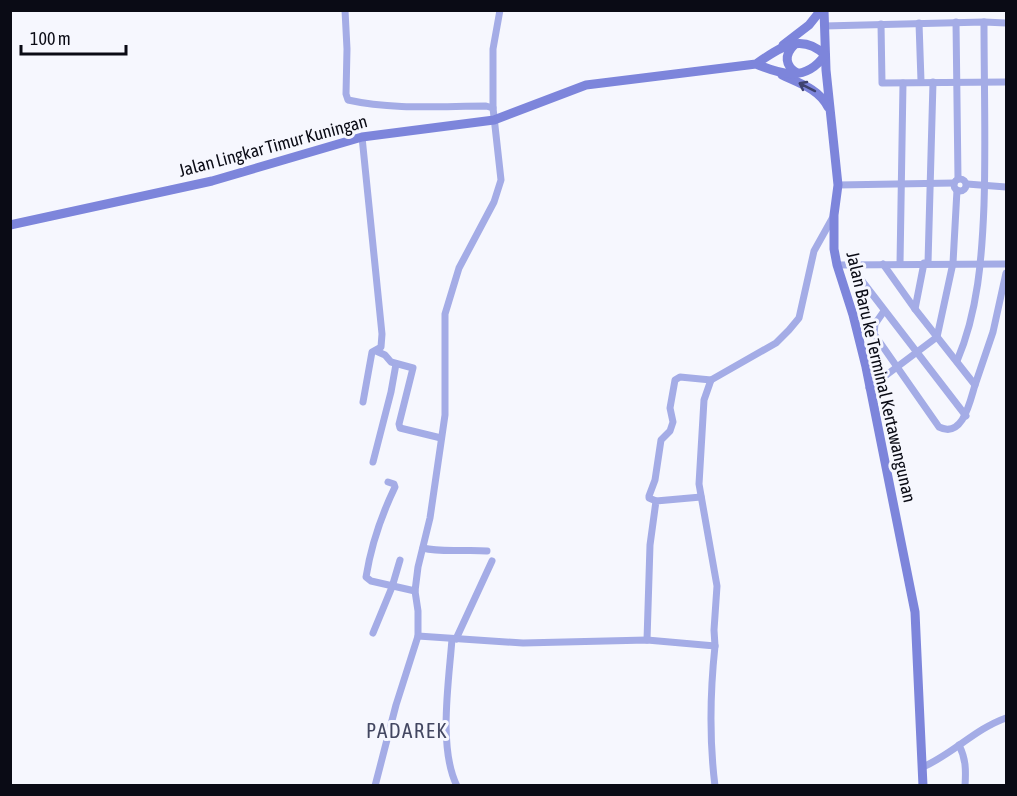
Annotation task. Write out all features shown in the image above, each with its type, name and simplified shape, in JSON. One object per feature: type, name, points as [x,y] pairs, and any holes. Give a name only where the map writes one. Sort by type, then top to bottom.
[{"type":"main road","name":"Jalan Baru ke Terminal Kertawangunan","points":[[822,10],[838,185],[834,215],[834,249],[853,315],[915,612],[923,786]]},
{"type":"main road","points":[[774,52],[809,25],[822,10]]},
{"type":"main road","points":[[808,44],[816,47],[825,55],[811,70],[797,74],[790,69],[787,60],[788,52],[794,45],[808,44]]},
{"type":"main road","name":"Jalan Lingkar Timur Kuningan","points":[[10,225],[212,181],[362,137],[495,120],[586,85],[756,64],[774,52],[794,45]]},
{"type":"main road","name":"Jalan Lingkar Timur Kuningan","points":[[756,64],[775,72],[797,74]]},
{"type":"main road","points":[[775,72],[816,91],[824,99],[830,112]]},
{"type":"street","points":[[345,10],[348,100],[416,107],[486,106],[493,108]]},
{"type":"street","points":[[375,786],[396,705],[418,636],[415,591],[430,518],[445,415],[446,314],[459,268],[494,201],[501,180],[493,108],[493,49],[500,10]]},
{"type":"street","points":[[824,26],[956,22],[1006,23]]},
{"type":"street","points":[[869,388],[937,337],[953,263],[956,184],[956,22]]},
{"type":"street","points":[[957,361],[963,348],[982,263],[985,185],[984,22]]},
{"type":"street","points":[[919,23],[921,81]]},
{"type":"street","points":[[881,24],[882,83],[1006,82]]},
{"type":"street","points":[[915,309],[926,263],[931,185],[933,82]]},
{"type":"street","points":[[900,264],[903,83]]},
{"type":"street","points":[[362,137],[382,334],[381,347],[372,352],[363,402]]},
{"type":"street","points":[[838,185],[956,184],[963,179],[967,184],[1006,187]]},
{"type":"street","points":[[956,184],[963,190],[967,184]]},
{"type":"street","points":[[701,497],[656,501],[649,498],[655,480],[661,441],[670,431],[673,422],[670,408],[675,380],[680,376],[711,380],[776,342],[789,330],[799,318],[814,251],[834,215]]},
{"type":"street","points":[[849,264],[916,354],[966,416]]},
{"type":"street","points":[[884,264],[915,309],[975,386]]},
{"type":"street","points":[[837,265],[1006,264]]},
{"type":"street","points":[[884,311],[874,324],[873,331],[896,368],[939,427],[946,430],[951,429],[966,416],[993,332],[1006,273]]},
{"type":"street","points":[[376,351],[396,364],[413,368],[399,424],[400,428],[441,438]]},
{"type":"street","points":[[373,462],[392,392],[396,364]]},
{"type":"street","points":[[711,380],[704,400],[699,484],[717,586],[710,698],[710,733],[715,786]]},
{"type":"street","points":[[388,483],[394,484],[395,487],[389,496],[379,524],[366,577],[371,581],[392,587],[415,591]]},
{"type":"street","points":[[647,640],[651,545],[656,501]]},
{"type":"street","points":[[423,548],[436,551],[444,549],[487,551]]},
{"type":"street","points":[[373,633],[392,587],[400,560]]},
{"type":"street","points":[[457,786],[452,776],[447,751],[448,682],[454,639],[492,561]]},
{"type":"street","points":[[418,636],[523,643],[647,640],[715,646]]},
{"type":"street","points":[[923,767],[936,761],[976,732],[1006,720]]},
{"type":"street","points":[[959,745],[965,756],[967,768],[965,786]]},
{"type":"district","name":"PADAREK","points":[[407,731]]}]
